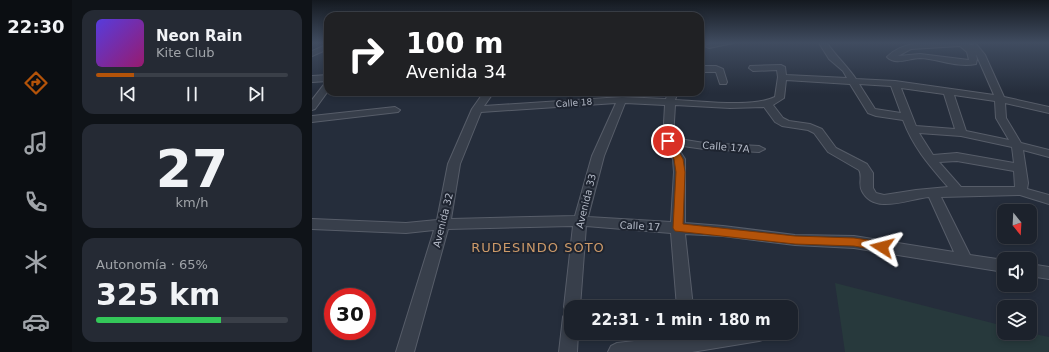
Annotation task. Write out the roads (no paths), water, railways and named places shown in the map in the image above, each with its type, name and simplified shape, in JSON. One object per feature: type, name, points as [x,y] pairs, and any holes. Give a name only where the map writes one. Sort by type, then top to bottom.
[{"type":"street","points":[[835,59],[846,70],[871,111],[906,117]]},
{"type":"street","points":[[943,59],[967,63],[973,62],[972,59]]},
{"type":"street","points":[[983,59],[1000,100],[1001,118],[1017,145],[1022,183],[1020,191]]},
{"type":"street","points":[[753,68],[781,67],[782,77],[779,98],[767,104],[779,120],[786,124],[810,127],[818,131],[832,150],[842,157],[863,167],[866,172],[867,189],[872,196],[884,200],[896,199],[916,194],[958,191],[1020,191],[1049,200]]},
{"type":"street","points":[[704,69],[716,69],[720,71],[723,82]]},
{"type":"street","points":[[782,77],[895,84],[937,89],[1049,110]]},
{"type":"street","points":[[312,80],[324,78]]},
{"type":"street","points":[[895,84],[911,129],[930,159],[958,191]]},
{"type":"street","points":[[312,107],[324,90]]},
{"type":"street","points":[[948,92],[960,133]]},
{"type":"street","name":"Avenida 32","points":[[405,352],[443,224],[450,193],[454,164],[477,109],[486,96]]},
{"type":"street","points":[[671,97],[668,141],[679,159],[678,228],[684,300]]},
{"type":"street","name":"Calle 18","points":[[477,109],[671,97],[730,105],[767,104]]},
{"type":"street","name":"Avenida 33","points":[[573,300],[580,221],[598,156],[622,100]]},
{"type":"street","points":[[312,119],[396,110]]},
{"type":"street","points":[[911,129],[960,133],[1017,145],[1049,154]]},
{"type":"street","name":"Calle 17A","points":[[668,141],[704,146],[759,150]]},
{"type":"street","points":[[930,159],[957,157],[1020,168]]},
{"type":"street","points":[[933,193],[966,260]]},
{"type":"street","name":"Calle 17","points":[[312,224],[406,228],[443,224],[580,221],[723,231],[795,240],[854,242],[997,265]]},
{"type":"street","points":[[1037,271],[1049,273]]},
{"type":"street","points":[[568,352],[569,340]]},
{"type":"street","points":[[617,352],[709,340]]},
{"type":"district","name":"RUDESINDO SOTO","points":[[538,247]]}]
